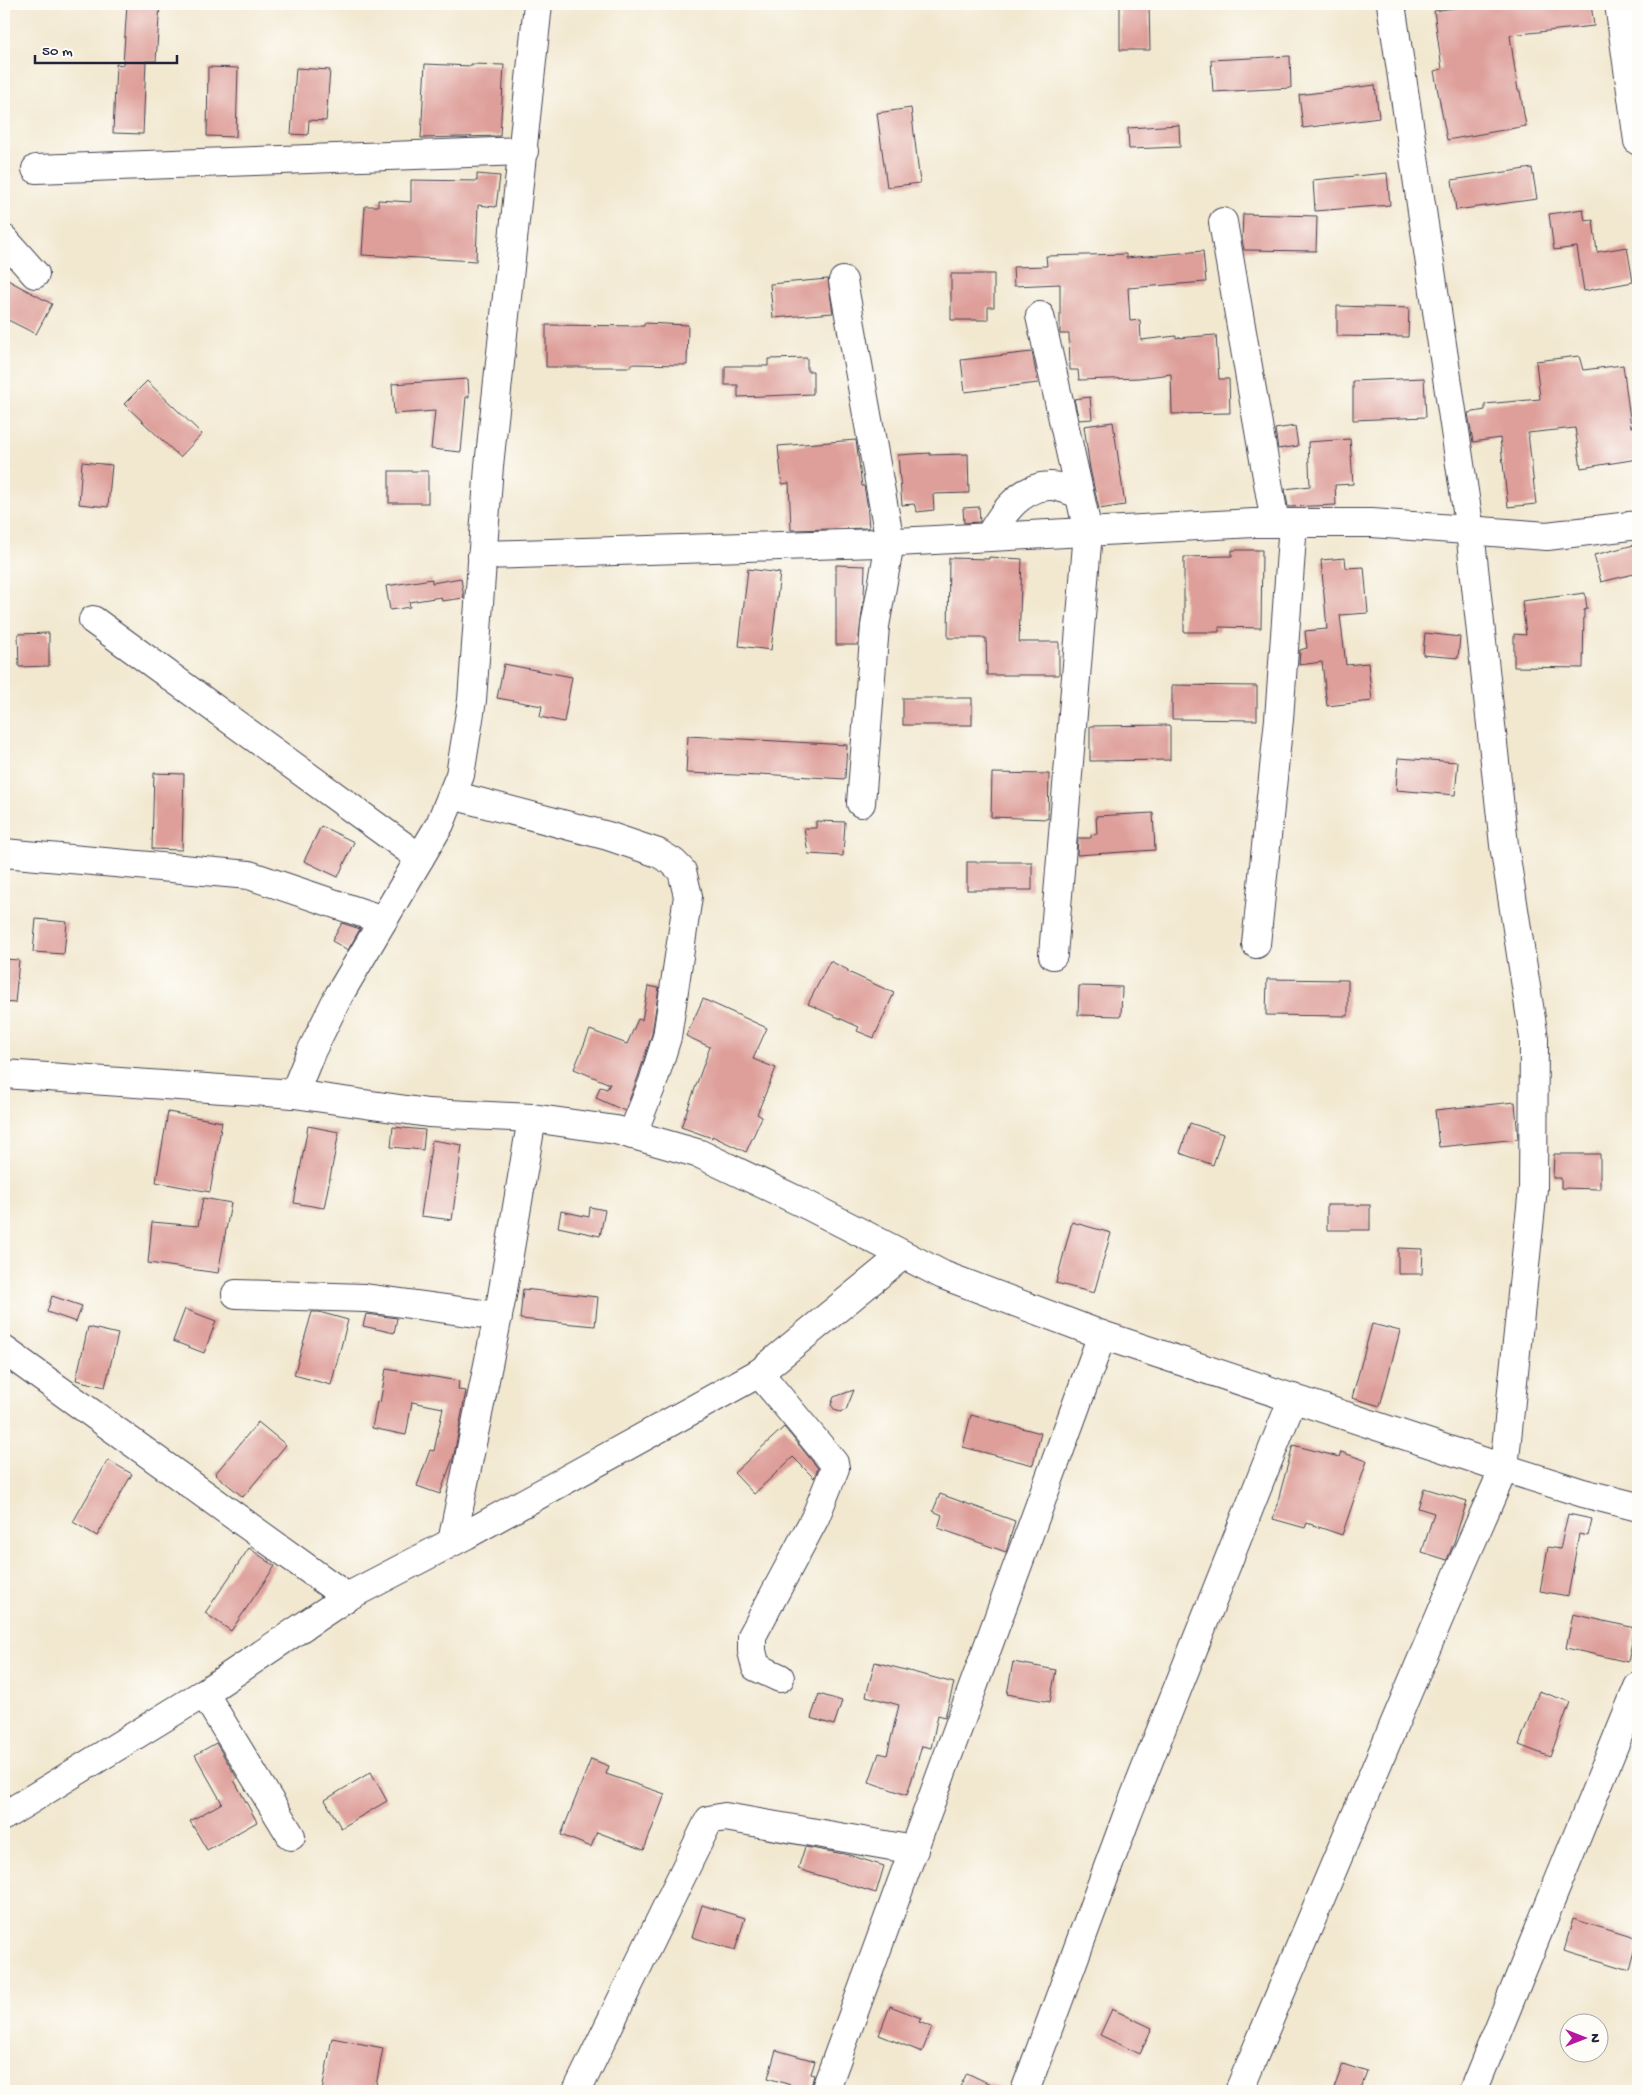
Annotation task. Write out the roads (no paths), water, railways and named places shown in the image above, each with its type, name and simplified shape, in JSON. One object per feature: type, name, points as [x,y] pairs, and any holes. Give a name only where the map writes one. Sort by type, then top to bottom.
[{"type":"street","points":[[294,1094],[311,1052],[339,995],[440,824],[460,775],[472,700],[488,466],[524,151],[538,4]]},
{"type":"street","points":[[1239,2091],[1450,1591],[1504,1468],[1533,1188],[1534,1038],[1504,845],[1470,531],[1391,4]]},
{"type":"street","points":[[1619,4],[1638,141]]},
{"type":"street","points":[[36,169],[524,151]]},
{"type":"street","points":[[1223,222],[1284,524],[1278,719],[1256,944]]},
{"type":"street","points":[[4,239],[35,274]]},
{"type":"street","points":[[843,281],[890,542],[875,626],[861,803]]},
{"type":"street","points":[[1040,316],[1088,532],[1053,955]]},
{"type":"street","points":[[989,537],[1013,503],[1032,489],[1050,486],[1079,494]]},
{"type":"street","points":[[482,555],[890,542],[1284,524],[1372,524],[1547,536],[1638,525]]},
{"type":"street","points":[[93,620],[420,858]]},
{"type":"street","points":[[452,795],[608,836],[658,853],[673,862],[682,871],[688,896],[667,1037],[653,1082],[632,1135]]},
{"type":"street","points":[[4,853],[248,875],[383,920]]},
{"type":"street","points":[[4,1074],[294,1094],[428,1113],[532,1118],[616,1130],[700,1154],[809,1206],[943,1275],[1102,1334],[1504,1468],[1583,1493],[1638,1507]]},
{"type":"street","points":[[452,1542],[498,1316],[532,1118]]},
{"type":"street","points":[[4,1816],[204,1692],[347,1597],[452,1542],[759,1373],[903,1255]]},
{"type":"street","points":[[236,1294],[365,1298],[498,1316]]},
{"type":"street","points":[[825,2091],[1102,1334]]},
{"type":"street","points":[[4,1350],[347,1597]]},
{"type":"street","points":[[759,1373],[834,1463],[835,1468],[815,1518],[752,1636],[752,1651],[756,1667],[780,1678]]},
{"type":"street","points":[[1025,2091],[1128,1813],[1293,1398]]},
{"type":"street","points":[[1473,2091],[1638,1687]]},
{"type":"street","points":[[204,1692],[291,1836]]},
{"type":"street","points":[[577,2091],[709,1820],[725,1817],[914,1850]]}]
